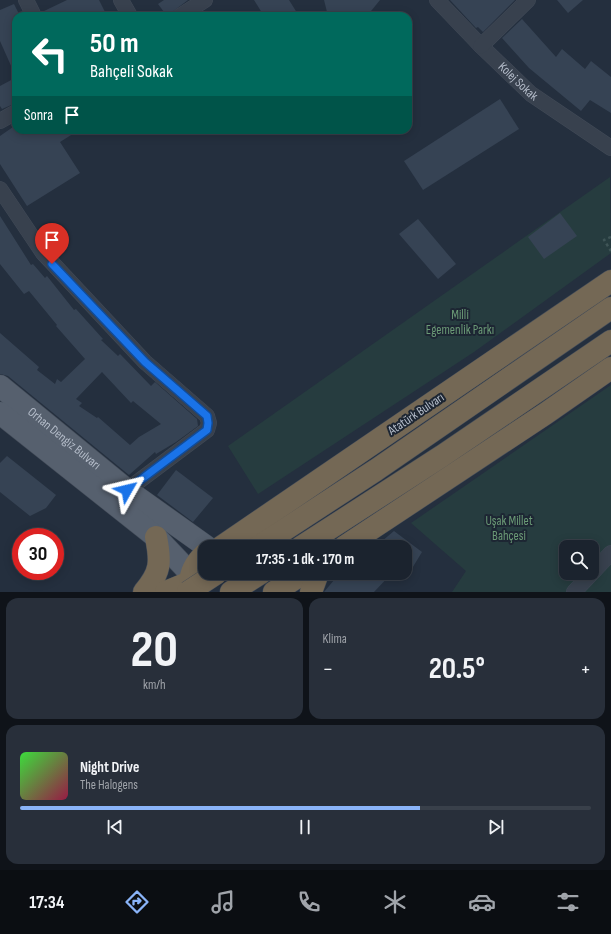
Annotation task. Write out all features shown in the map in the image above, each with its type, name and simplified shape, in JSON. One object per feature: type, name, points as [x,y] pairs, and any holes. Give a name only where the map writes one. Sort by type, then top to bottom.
[{"type":"highway","name":"Atatürk Bulvarı","points":[[231,540],[611,281]]},
{"type":"highway","name":"Atatürk Bulvarı","points":[[269,540],[429,435],[611,308]]},
{"type":"highway","points":[[312,540],[442,456],[611,342]]},
{"type":"highway","points":[[355,540],[545,414],[611,368]]},
{"type":"highway","points":[[144,592],[158,572],[160,562],[156,537]]},
{"type":"highway","points":[[190,585],[198,563]]},
{"type":"highway","points":[[166,592],[201,580]]},
{"type":"highway","points":[[231,592],[250,580]]},
{"type":"highway","points":[[266,580],[267,592]]},
{"type":"highway","points":[[274,592],[293,580]]},
{"type":"highway","points":[[311,592],[315,580]]},
{"type":"main road","name":"Orhan Dengiz Bulvarı","points":[[0,386],[127,490],[198,541]]},
{"type":"main road","name":"Orhan Dengiz Bulvarı","points":[[0,412],[156,537],[190,585]]},
{"type":"street","points":[[26,0],[32,12]]},
{"type":"street","points":[[121,0],[128,12]]},
{"type":"street","points":[[186,12],[204,0]]},
{"type":"street","name":"Kolej Sokak","points":[[437,0],[481,46],[531,94],[611,148]]},
{"type":"street","points":[[481,46],[528,0]]},
{"type":"street","points":[[0,121],[12,114]]},
{"type":"street","points":[[0,189],[43,253],[145,362],[207,416],[207,430],[127,490]]},
{"type":"street","points":[[574,592],[611,553]]},
{"type":"path","points":[[611,237],[604,240],[611,251]]},
{"type":"green space","name":"Milli Egemenlik Parkı","points":[[610,177],[611,253],[474,352],[258,494],[228,446]]},
{"type":"green space","name":"Uşak Millet Bahçesi","points":[[611,385],[611,592],[452,592],[466,571],[411,523]]},
{"type":"building","points":[[67,0],[99,0],[105,12],[42,12]]},
{"type":"building","points":[[164,0],[188,0],[172,12],[164,12],[158,4]]},
{"type":"building","points":[[254,0],[289,0],[296,12],[262,12]]},
{"type":"building","points":[[324,0],[380,0],[370,12],[327,12]]},
{"type":"building","points":[[450,0],[515,0],[483,32],[478,27],[476,28]]},
{"type":"building","points":[[557,0],[583,0],[568,13]]},
{"type":"building","points":[[14,4],[18,12],[12,12],[12,68],[0,41],[0,10]]},
{"type":"building","points":[[522,19],[556,57],[562,49],[585,69],[591,61],[611,77],[611,113],[590,100],[581,111],[529,68],[502,38]]},
{"type":"building","points":[[12,80],[12,105],[2,109],[0,106],[0,86]]},
{"type":"building","points":[[500,99],[519,129],[423,190],[404,161]]},
{"type":"building","points":[[12,128],[12,134],[73,134],[60,142],[80,173],[27,206],[0,164],[0,136]]},
{"type":"building","points":[[560,213],[577,236],[544,259],[528,237]]},
{"type":"building","points":[[0,216],[31,265],[33,264],[45,278],[47,276],[74,310],[76,309],[103,339],[101,340],[118,356],[120,354],[151,386],[155,382],[197,419],[198,426],[176,442],[156,454],[155,452],[129,475],[8,376],[0,374],[0,333],[39,367],[37,370],[55,384],[57,379],[61,382],[85,359],[56,326],[57,325],[29,291],[24,294],[0,264]],"holes":[[[102,372],[131,403],[133,401],[161,424],[139,437],[130,445],[98,417],[97,418],[79,406],[82,403],[76,399]]]},
{"type":"building","points":[[418,219],[456,264],[438,279],[399,234]]},
{"type":"building","points":[[7,456],[56,495],[46,508],[30,516],[0,492],[0,463]]},
{"type":"building","points":[[176,470],[213,498],[193,522],[157,495]]},
{"type":"building","points":[[394,531],[406,540],[383,540]]},
{"type":"building","points":[[412,544],[422,552],[412,568]]},
{"type":"building","points":[[334,580],[385,580],[374,592],[324,592]]},
{"type":"route","points":[[52,264],[145,362],[207,416],[207,430],[127,490]]}]
